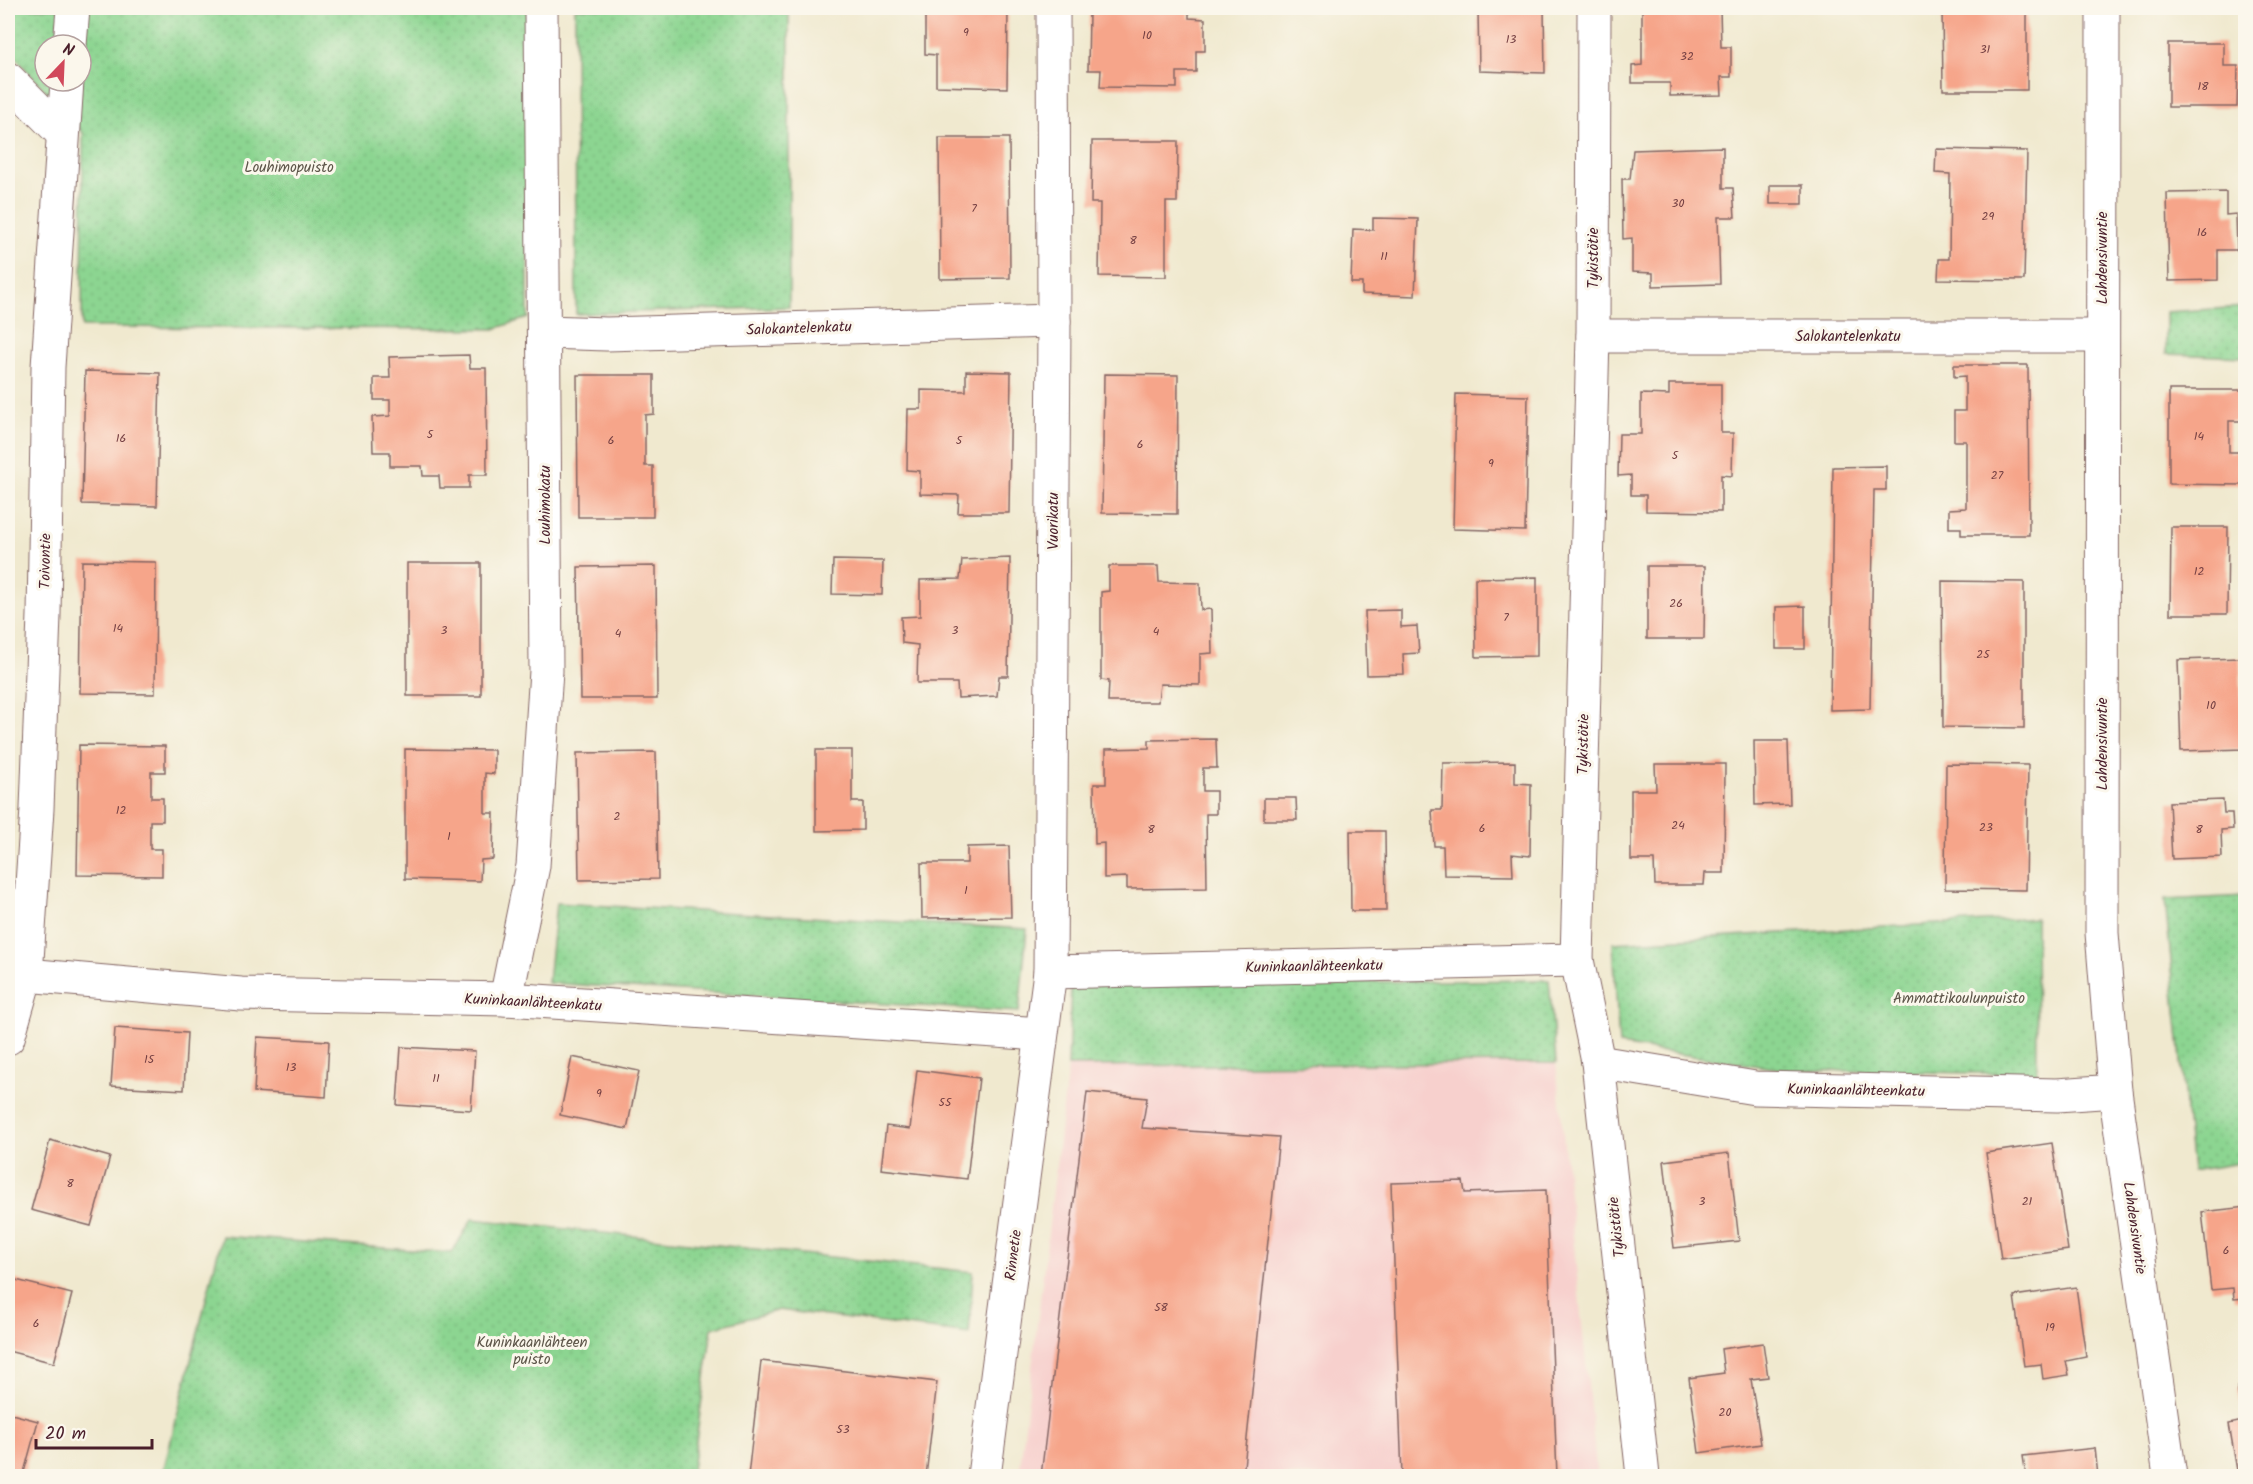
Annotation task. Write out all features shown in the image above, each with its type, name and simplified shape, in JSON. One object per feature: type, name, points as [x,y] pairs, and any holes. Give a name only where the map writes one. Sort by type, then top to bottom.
[{"type":"street","name":"Louhimokatu","points":[[506,999],[533,866],[546,671],[541,8]]},
{"type":"street","name":"Vuorikatu","points":[[1041,1034],[1050,972],[1054,321],[1053,8]]},
{"type":"street","name":"Tykistötie","points":[[1594,8],[1593,336],[1577,960],[1598,1062],[1643,1476]]},
{"type":"street","name":"Lahdensivuntie","points":[[2103,8],[2102,933],[2115,1091],[2170,1476]]},
{"type":"street","points":[[71,33],[73,9]]},
{"type":"street","points":[[8,79],[62,133]]},
{"type":"street","name":"Toivontie","points":[[8,1038],[26,975],[38,775],[44,615],[48,367],[66,93]]},
{"type":"street","name":"Salokantelenkatu","points":[[545,332],[607,334],[1054,321]]},
{"type":"street","name":"Salokantelenkatu","points":[[1593,336],[2102,336]]},
{"type":"street","name":"Kuninkaanlähteenkatu","points":[[1050,972],[1577,960]]},
{"type":"street","name":"Kuninkaanlähteenkatu","points":[[26,975],[241,994],[506,999],[1041,1034]]},
{"type":"street","name":"Rinnetie","points":[[984,1476],[1041,1034]]},
{"type":"street","name":"Kuninkaanlähteenkatu","points":[[1598,1062],[1755,1088],[2057,1095],[2115,1091]]},
{"type":"shaded area","points":[[1556,1063],[1597,1476],[1019,1476],[1068,1066]]},
{"type":"green space","name":"Louhimopuisto","points":[[8,8],[527,8],[528,318],[494,329],[82,327],[83,133],[47,93],[93,93],[93,33],[33,33],[33,77],[8,49]]},
{"type":"green space","points":[[575,8],[789,8],[789,307],[576,314]]},
{"type":"green space","points":[[2245,307],[2245,357],[2166,354],[2166,312]]},
{"type":"green space","points":[[2245,896],[2245,1162],[2192,1171],[2165,900]]},
{"type":"green space","points":[[556,903],[1027,929],[1019,1012],[548,983]]},
{"type":"green space","name":"Ammattikoulunpuisto","points":[[2036,918],[2037,1074],[1786,1070],[1619,1045],[1613,943]]},
{"type":"green space","points":[[1549,980],[1556,1063],[1068,1066],[1071,985]]},
{"type":"green space","name":"Kuninkaanlähteen puisto","points":[[472,1219],[973,1272],[969,1334],[779,1310],[712,1328],[691,1476],[162,1476],[222,1236],[452,1253]]},
{"type":"building","points":[[1008,8],[1007,88],[936,86],[936,55],[925,54],[925,9]]},
{"type":"building","points":[[1098,8],[1189,8],[1189,18],[1205,19],[1205,51],[1196,51],[1196,72],[1177,72],[1177,88],[1100,87],[1101,70],[1088,70],[1089,13],[1098,13]]},
{"type":"building","points":[[1478,8],[1544,8],[1545,73],[1479,71]]},
{"type":"building","points":[[1642,8],[1720,8],[1721,47],[1731,47],[1731,77],[1721,77],[1722,95],[1670,96],[1670,83],[1632,83],[1632,66],[1642,65]]},
{"type":"building","points":[[1942,8],[2027,8],[2027,90],[1943,90]]},
{"type":"building","points":[[2168,43],[2224,43],[2224,66],[2238,66],[2237,107],[2168,107]]},
{"type":"building","points":[[939,138],[1009,138],[1010,278],[940,279]]},
{"type":"building","points":[[1092,141],[1178,141],[1177,202],[1166,202],[1166,277],[1099,276],[1100,203],[1091,203]]},
{"type":"building","points":[[1723,147],[1723,188],[1733,188],[1735,217],[1718,217],[1720,284],[1653,286],[1653,273],[1632,272],[1632,238],[1623,239],[1622,179],[1630,179],[1633,150]]},
{"type":"building","points":[[1936,149],[2027,151],[2024,280],[1938,279],[1939,259],[1949,259],[1950,174],[1935,173]]},
{"type":"building","points":[[1770,185],[1803,185],[1803,204],[1770,204]]},
{"type":"building","points":[[2226,192],[2226,215],[2236,214],[2237,250],[2218,250],[2218,280],[2169,281],[2167,193]]},
{"type":"building","points":[[1373,218],[1418,219],[1415,296],[1362,294],[1362,283],[1351,283],[1353,229],[1373,230]]},
{"type":"building","points":[[469,355],[470,368],[486,368],[487,475],[469,475],[469,488],[440,488],[439,476],[423,476],[422,466],[390,466],[390,452],[373,452],[372,417],[390,416],[390,400],[374,400],[374,378],[390,378],[389,357]]},
{"type":"building","points":[[1954,365],[2028,365],[2029,535],[1961,535],[1961,528],[1949,528],[1949,509],[1966,508],[1966,441],[1954,441],[1954,411],[1965,411],[1965,376],[1954,377]]},
{"type":"building","points":[[85,371],[160,373],[157,506],[82,504]]},
{"type":"building","points":[[966,371],[1011,372],[1009,513],[958,513],[959,495],[920,494],[920,471],[907,470],[908,409],[921,409],[921,390],[966,391]]},
{"type":"building","points":[[1104,374],[1178,375],[1177,514],[1102,513]]},
{"type":"building","points":[[577,375],[654,375],[654,414],[645,415],[645,466],[653,466],[653,517],[578,517]]},
{"type":"building","points":[[1669,384],[1721,384],[1721,433],[1733,433],[1732,476],[1721,475],[1721,512],[1646,511],[1646,495],[1631,495],[1631,475],[1618,476],[1619,434],[1641,434],[1641,394],[1669,395]]},
{"type":"building","points":[[2169,390],[2246,390],[2246,421],[2229,421],[2229,452],[2246,452],[2245,485],[2169,484]]},
{"type":"building","points":[[1456,394],[1528,396],[1525,531],[1453,529]]},
{"type":"building","points":[[1886,466],[1886,490],[1874,490],[1870,709],[1830,710],[1833,467]]},
{"type":"building","points":[[2171,527],[2228,527],[2227,614],[2170,614]]},
{"type":"building","points":[[1010,558],[1008,676],[999,676],[997,696],[958,698],[957,683],[917,683],[918,645],[902,643],[901,617],[920,616],[920,580],[960,579],[962,560]]},
{"type":"building","points":[[833,560],[883,561],[882,595],[832,594]]},
{"type":"building","points":[[82,561],[156,562],[155,694],[80,693]]},
{"type":"building","points":[[407,563],[481,563],[481,696],[407,696]]},
{"type":"building","points":[[656,566],[657,699],[580,699],[578,567]]},
{"type":"building","points":[[1109,566],[1158,566],[1159,582],[1200,583],[1201,610],[1211,609],[1212,653],[1200,654],[1200,685],[1160,684],[1158,702],[1108,702],[1109,681],[1101,680],[1101,592],[1109,591]]},
{"type":"building","points":[[1647,566],[1705,566],[1704,639],[1647,639]]},
{"type":"building","points":[[1537,577],[1537,656],[1476,657],[1475,578]]},
{"type":"building","points":[[1942,581],[2024,582],[2024,728],[1943,727]]},
{"type":"building","points":[[1805,606],[1805,649],[1776,649],[1776,607]]},
{"type":"building","points":[[1401,610],[1401,627],[1417,626],[1419,653],[1403,654],[1404,674],[1367,675],[1365,611]]},
{"type":"building","points":[[2240,658],[2243,749],[2181,751],[2178,660]]},
{"type":"building","points":[[1216,739],[1217,768],[1203,768],[1203,791],[1216,791],[1216,814],[1206,814],[1207,888],[1127,889],[1127,877],[1104,878],[1104,843],[1095,844],[1094,784],[1106,784],[1106,749],[1149,748],[1149,740]]},
{"type":"building","points":[[1754,741],[1788,741],[1790,804],[1755,805]]},
{"type":"building","points":[[79,745],[165,746],[165,772],[151,772],[151,798],[163,798],[163,821],[150,821],[150,849],[162,849],[162,876],[77,875]]},
{"type":"building","points":[[405,749],[494,750],[494,774],[485,773],[485,813],[494,813],[493,859],[481,860],[480,881],[405,879]]},
{"type":"building","points":[[816,750],[852,750],[852,802],[863,802],[863,830],[816,831]]},
{"type":"building","points":[[656,752],[658,879],[579,880],[577,753]]},
{"type":"building","points":[[1515,762],[1515,783],[1531,784],[1530,856],[1512,854],[1513,876],[1444,875],[1443,846],[1434,846],[1432,810],[1442,810],[1443,763]]},
{"type":"building","points":[[1655,764],[1725,764],[1724,873],[1705,873],[1704,885],[1655,885],[1654,860],[1631,860],[1631,790],[1656,790]]},
{"type":"building","points":[[1946,764],[2028,765],[2026,890],[1945,889]]},
{"type":"building","points":[[1264,798],[1296,798],[1297,820],[1264,820]]},
{"type":"building","points":[[2223,800],[2224,813],[2232,813],[2233,829],[2221,830],[2222,857],[2172,859],[2169,802]]},
{"type":"building","points":[[1350,831],[1385,831],[1386,911],[1351,911]]},
{"type":"building","points":[[1009,846],[1011,917],[922,918],[921,863],[967,863],[967,847]]},
{"type":"building","points":[[115,1028],[187,1033],[184,1090],[111,1086]]},
{"type":"building","points":[[257,1037],[329,1041],[326,1097],[254,1092]]},
{"type":"building","points":[[401,1047],[475,1051],[471,1110],[397,1105]]},
{"type":"building","points":[[572,1057],[639,1071],[627,1129],[560,1115]]},
{"type":"building","points":[[917,1070],[979,1078],[967,1179],[881,1169],[886,1126],[910,1129]]},
{"type":"building","points":[[1087,1092],[1147,1098],[1142,1128],[1279,1137],[1243,1476],[1041,1476]]},
{"type":"building","points":[[50,1140],[110,1157],[91,1226],[31,1210]]},
{"type":"building","points":[[2052,1143],[2068,1250],[2001,1259],[1986,1153]]},
{"type":"building","points":[[1729,1153],[1739,1241],[1674,1248],[1664,1161]]},
{"type":"building","points":[[1463,1181],[1465,1193],[1546,1190],[1557,1476],[1402,1476],[1391,1183]]},
{"type":"building","points":[[2246,1207],[2246,1298],[2234,1299],[2233,1288],[2211,1290],[2202,1212]]},
{"type":"building","points":[[12,1279],[72,1294],[54,1363],[8,1351],[8,1296]]},
{"type":"building","points":[[2076,1287],[2086,1357],[2066,1361],[2069,1375],[2043,1379],[2041,1364],[2024,1366],[2014,1296]]},
{"type":"building","points":[[1763,1343],[1768,1377],[1751,1379],[1761,1444],[1699,1453],[1689,1378],[1724,1373],[1721,1349]]},
{"type":"building","points":[[761,1361],[937,1382],[926,1476],[748,1476]]},
{"type":"building","points":[[2246,1385],[2246,1476],[2238,1476],[2229,1424],[2243,1421],[2237,1387]]},
{"type":"building","points":[[8,1413],[38,1421],[23,1476],[8,1476]]},
{"type":"building","points":[[2095,1448],[2098,1476],[2026,1476],[2023,1456]]}]
